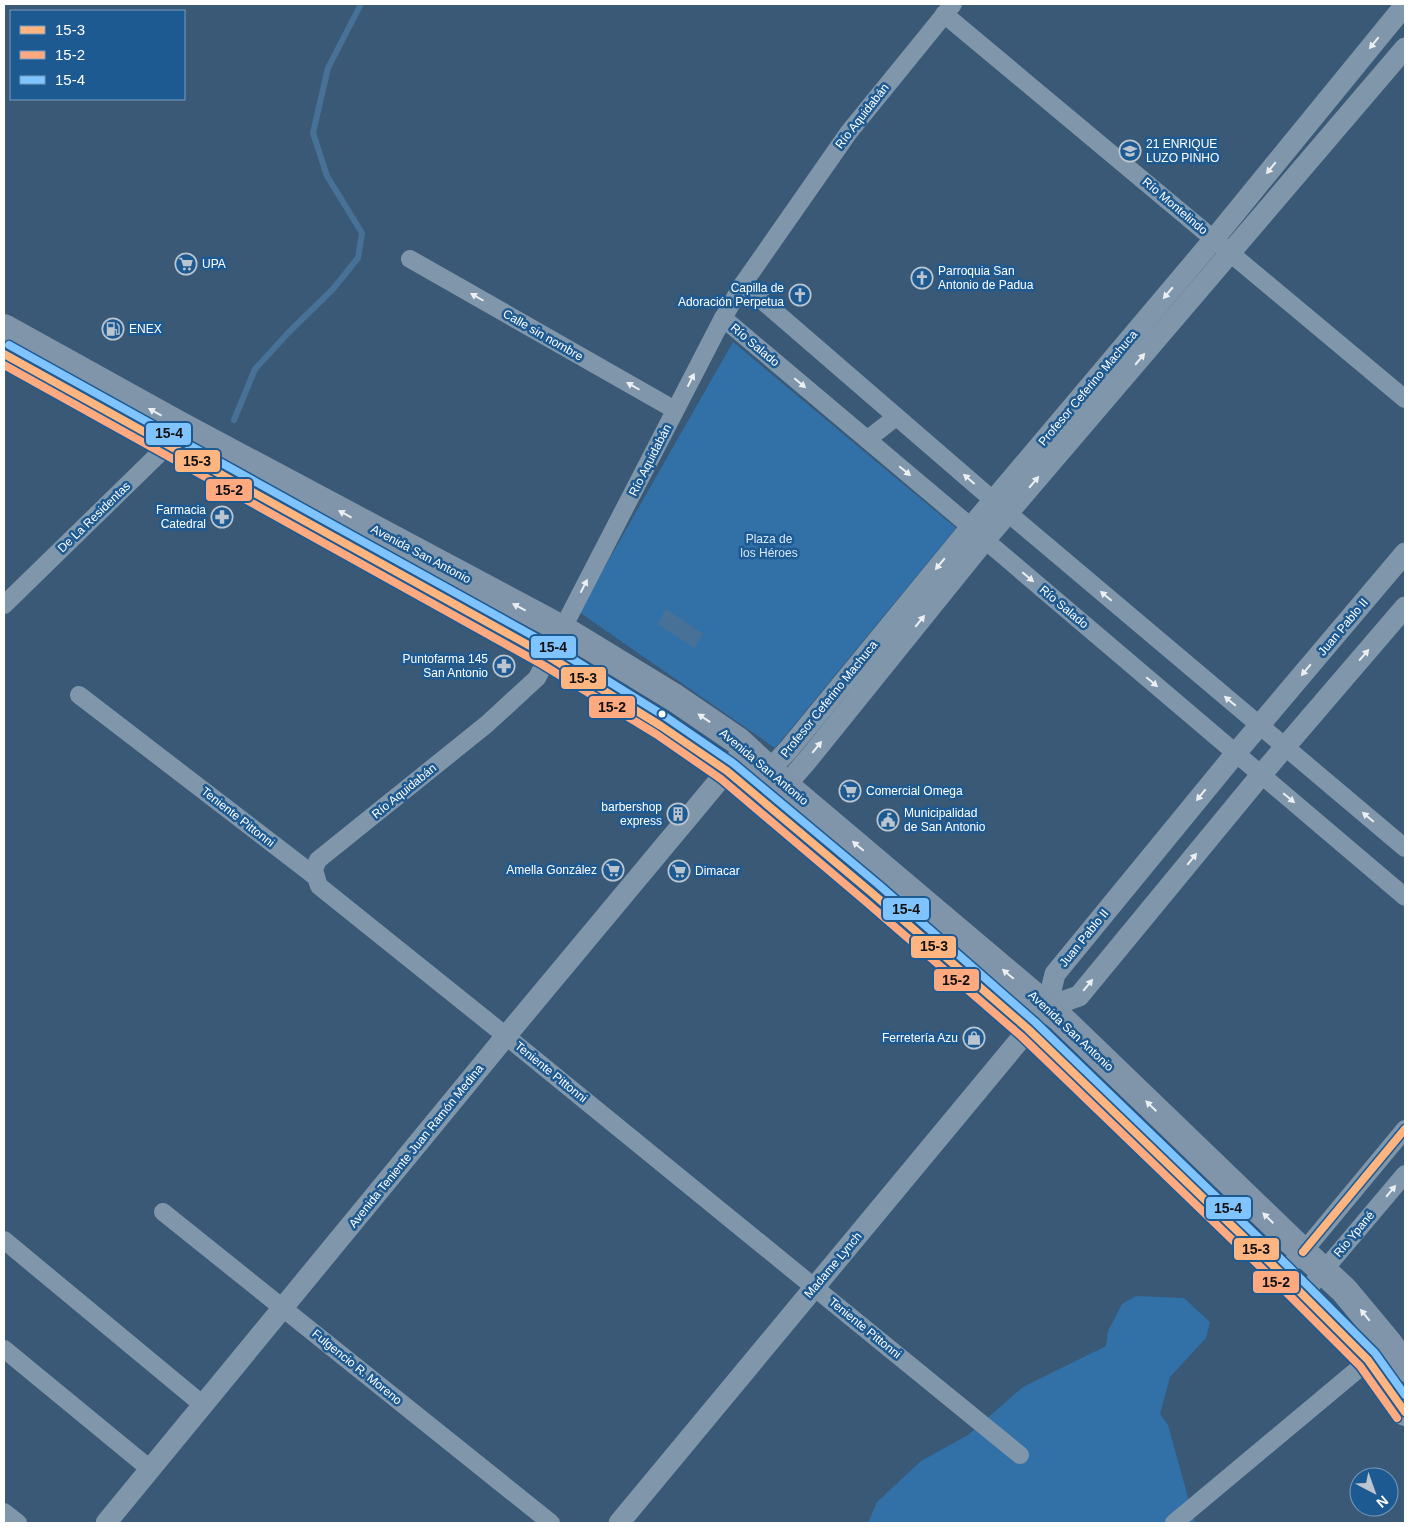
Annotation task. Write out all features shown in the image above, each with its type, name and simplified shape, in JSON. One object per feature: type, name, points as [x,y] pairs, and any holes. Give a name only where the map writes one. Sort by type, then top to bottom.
[{"type":"main road","name":"Avenida San Antonio","points":[[4,328],[173,435],[548,656],[661,726],[727,771],[872,893],[1028,1029],[1303,1295],[1378,1352],[1405,1368]]},
{"type":"main road","name":"Avenida San Antonio","points":[[4,354],[173,435],[562,630],[675,698],[746,748],[890,874],[1047,1007],[1344,1290],[1378,1352],[1405,1412]]},
{"type":"main road","points":[[872,893],[890,874]]},
{"type":"street","name":"Profesor Ceferino Machuca","points":[[1001,507],[1214,239],[1405,5]]},
{"type":"street","name":"Río Montelindo","points":[[948,9],[1230,253],[1405,399]]},
{"type":"street","name":"Río Aquidabán","points":[[316,878],[314,869],[318,860],[487,724],[537,678],[723,318],[743,284],[849,132],[948,9]]},
{"type":"street","name":"Profesor Ceferino Machuca","points":[[758,798],[778,777],[1001,507],[1230,253],[1405,48]]},
{"type":"street","name":"Calle sin nombre","points":[[410,259],[675,410]]},
{"type":"street","points":[[743,284],[1001,507],[1405,848]]},
{"type":"street","name":"Río Salado","points":[[723,318],[868,439],[1405,897]]},
{"type":"street","points":[[868,439],[896,416]]},
{"type":"street","name":"De La Residentas","points":[[4,605],[173,435]]},
{"type":"street","name":"Juan Pablo II","points":[[1047,1007],[1054,974],[1259,725],[1405,553]]},
{"type":"street","points":[[1047,1007],[1079,996],[1261,775],[1405,607]]},
{"type":"street","name":"Teniente Pittonni","points":[[79,695],[316,878],[319,886],[1020,1455]]},
{"type":"street","name":"Avenida Teniente Juan Ramón Medina","points":[[106,1523],[506,1036],[746,748]]},
{"type":"street","name":"Madame Lynch","points":[[619,1523],[1047,1007]]},
{"type":"street","points":[[1282,1274],[1303,1252],[1405,1129]]},
{"type":"street","name":"Río Ypané","points":[[1303,1295],[1405,1174]]},
{"type":"street","name":"Fulgencio R. Moreno","points":[[163,1212],[551,1523]]},
{"type":"street","points":[[4,1240],[203,1405]]},
{"type":"street","points":[[4,1349],[150,1469]]},
{"type":"street","points":[[1174,1523],[1378,1352]]},
{"type":"street","points":[[4,1512],[18,1523]]},
{"type":"green space","name":"Plaza de los Héroes","points":[[733,342],[956,528],[775,748],[579,612]]},
{"type":"green space","points":[[1136,1296],[1184,1298],[1210,1322],[1206,1338],[1170,1377],[1160,1414],[1168,1425],[1195,1523],[868,1523],[877,1502],[921,1461],[968,1435],[1023,1387],[1106,1346],[1108,1331],[1122,1304]]},
{"type":"shaded area","points":[[666,609],[703,634],[694,648],[657,624]]},
{"type":"waterway","points":[[234,420],[255,369],[333,289],[358,258],[362,233],[327,176],[313,133],[328,68],[361,4]]},
{"type":"transit line","name":"15-4","points":[[9,345],[553,647],[666,717],[733,763],[879,885],[1035,1022],[1289,1267],[1375,1353],[1405,1395]]},
{"type":"transit line","name":"15-3","points":[[4,354],[548,656],[661,726],[727,771],[872,893],[1028,1029],[1282,1274],[1368,1360],[1405,1412]]},
{"type":"transit line","name":"15-2","points":[[4,365],[543,665],[656,734],[721,779],[1021,1036],[1275,1281],[1360,1366],[1397,1418]]},
{"type":"transit line","name":"15-3","points":[[1303,1252],[1405,1129]]},
{"type":"place","name":"21 ENRIQUE LUZO PINHO","points":[[1130,151]]},
{"type":"place","name":"UPA","points":[[186,264]]},
{"type":"place","name":"Parroquia San Antonio de Padua","points":[[922,278]]},
{"type":"place","name":"Capilla de Adoración Perpetua","points":[[800,295]]},
{"type":"place","name":"ENEX","points":[[113,329]]},
{"type":"place","name":"Farmacia Catedral","points":[[222,517]]},
{"type":"place","name":"Puntofarma 145 San Antonio","points":[[504,666]]},
{"type":"place","name":"Comercial Omega","points":[[850,791]]},
{"type":"place","name":"barbershop express","points":[[678,814]]},
{"type":"place","name":"Municipalidad de San Antonio","points":[[888,820]]},
{"type":"place","name":"Amella González","points":[[613,870]]},
{"type":"place","name":"Dimacar","points":[[679,871]]},
{"type":"place","name":"Ferretería Azu","points":[[974,1038]]}]
